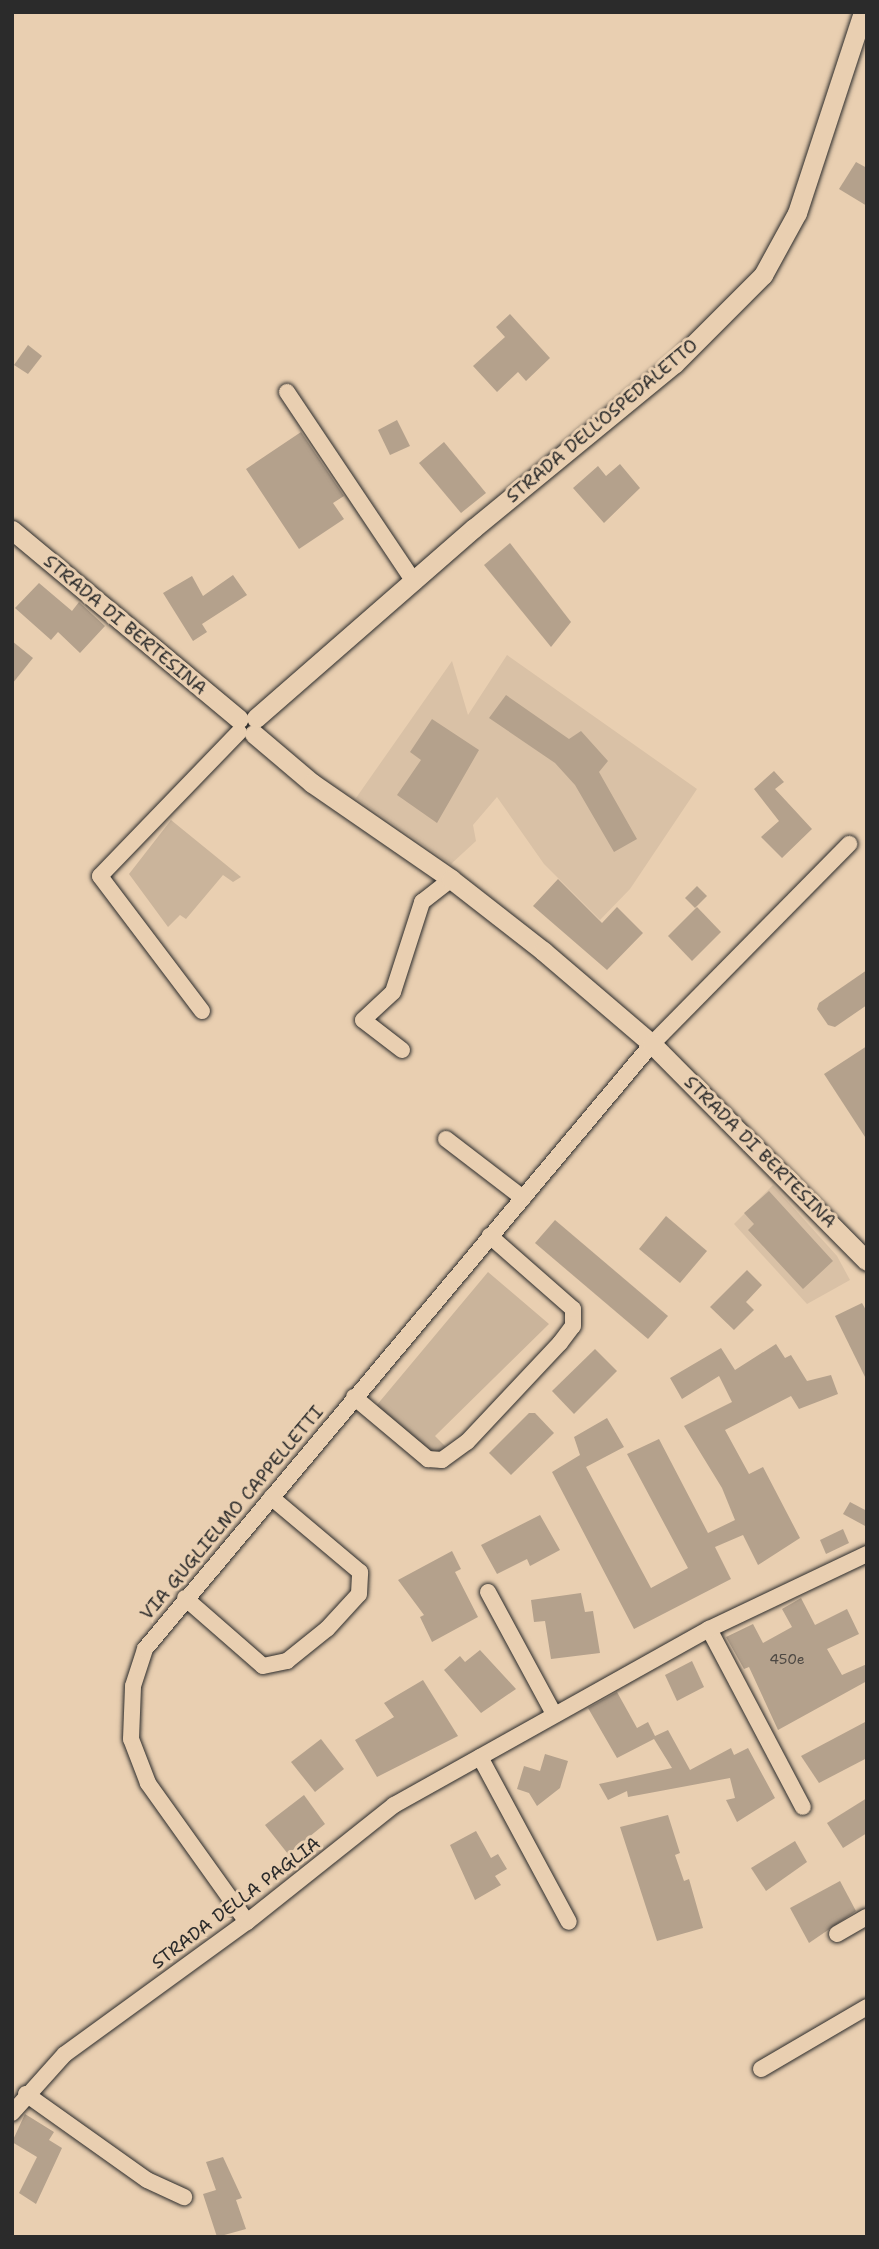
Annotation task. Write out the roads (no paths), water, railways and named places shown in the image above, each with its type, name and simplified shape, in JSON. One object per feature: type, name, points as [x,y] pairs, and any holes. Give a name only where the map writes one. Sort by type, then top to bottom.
[{"type":"street","name":"STRADA DELL'OSPEDALETTO","points":[[247,726],[414,582],[674,365],[763,275],[797,213],[863,12]]},
{"type":"street","points":[[287,392],[414,582]]},
{"type":"street","name":"STRADA DI BERTESINA","points":[[12,530],[312,783],[452,879],[652,1044],[866,1260]]},
{"type":"street","points":[[202,1012],[100,876],[247,726]]},
{"type":"street","points":[[652,1044],[849,844]]},
{"type":"street","points":[[401,1050],[363,1020],[393,992],[422,902],[452,879]]},
{"type":"street","name":"VIA GUGLIELMO CAPPELLETTI","points":[[247,1922],[148,1783],[131,1739],[133,1686],[145,1648],[652,1044]]},
{"type":"street","points":[[446,1139],[523,1198]]},
{"type":"street","points":[[354,1397],[428,1459],[442,1460],[467,1442],[560,1343],[573,1326],[573,1309],[490,1236]]},
{"type":"street","points":[[185,1598],[263,1666],[287,1661],[327,1629],[359,1594],[360,1572],[271,1497]]},
{"type":"street","name":"STRADA DELLA PAGLIA","points":[[12,2113],[26,2094],[65,2054],[247,1922],[394,1805],[554,1714],[678,1650],[709,1629],[867,1554]]},
{"type":"street","points":[[488,1592],[554,1714]]},
{"type":"street","points":[[709,1629],[803,1807]]},
{"type":"street","points":[[480,1757],[569,1922]]},
{"type":"street","points":[[836,1934],[867,1917]]},
{"type":"street","points":[[761,2068],[867,2007]]},
{"type":"street","points":[[26,2094],[137,2174],[184,2197]]}]
